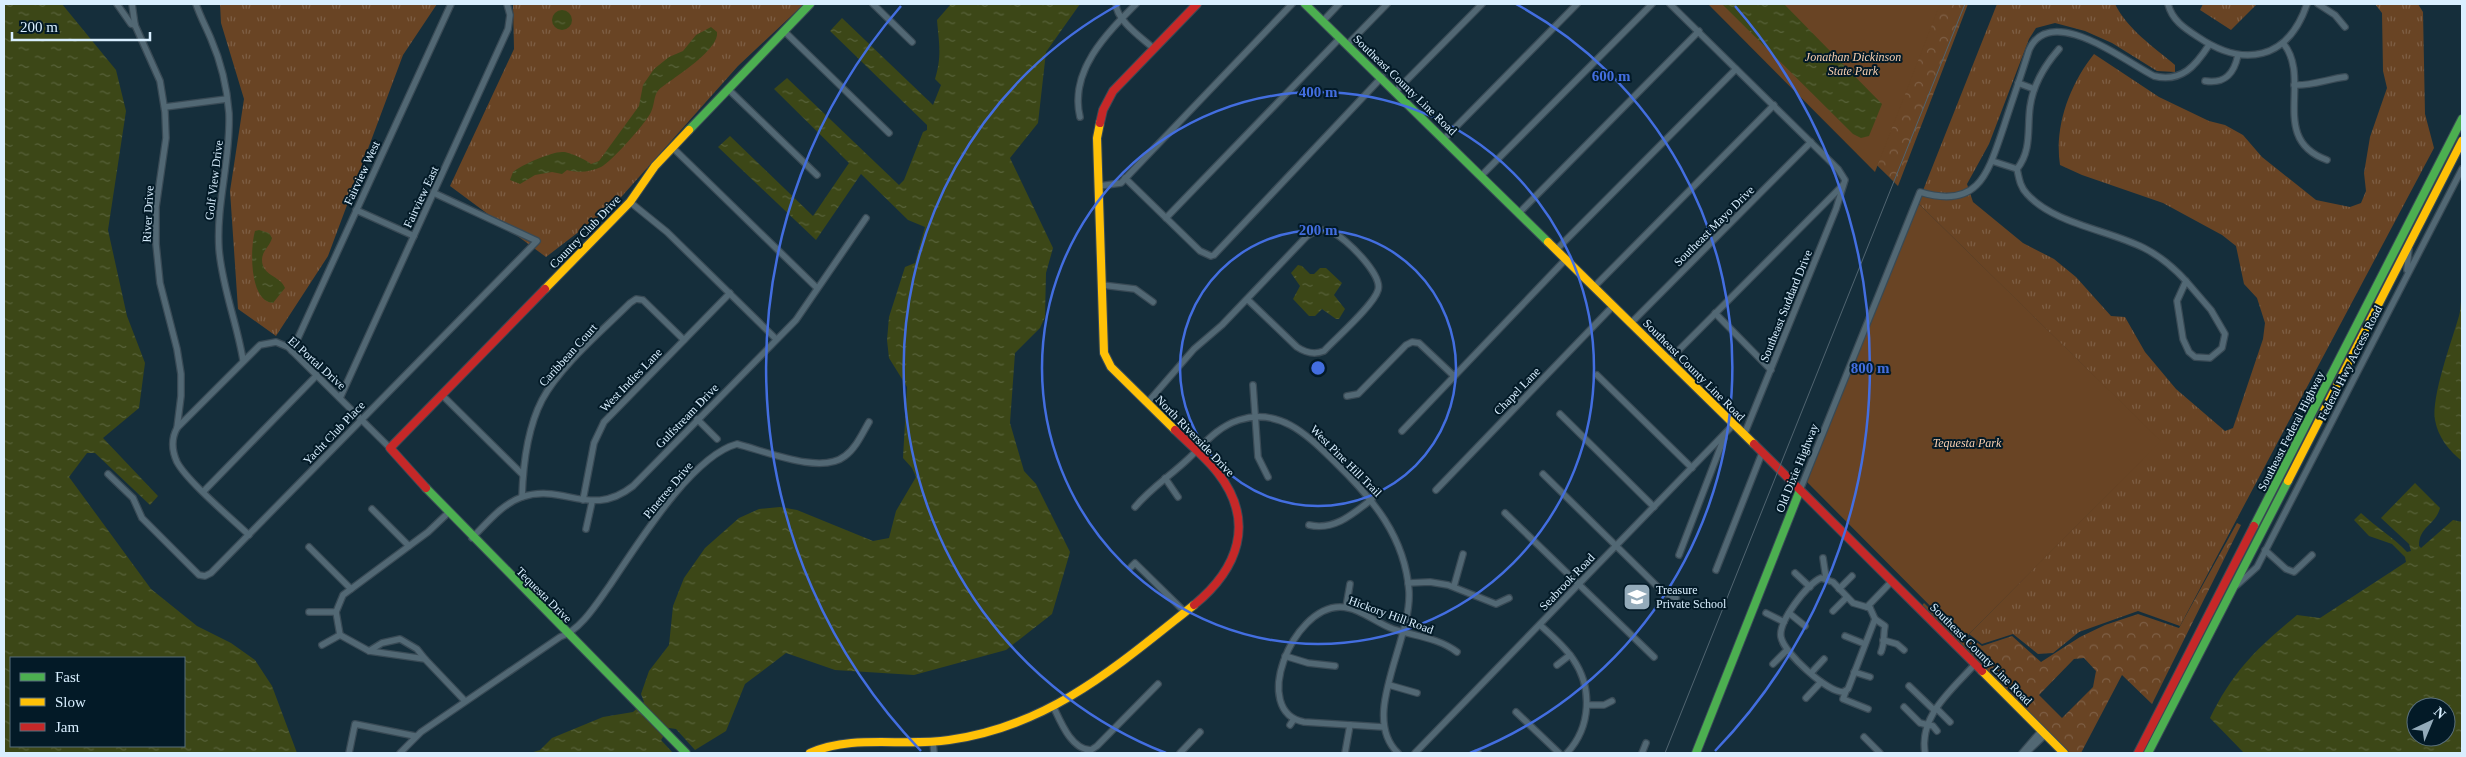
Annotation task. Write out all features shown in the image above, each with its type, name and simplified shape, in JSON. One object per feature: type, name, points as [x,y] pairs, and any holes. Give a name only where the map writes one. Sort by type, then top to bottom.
[{"type":"street","points":[[117,4],[131,24],[135,25]]},
{"type":"street","name":"River Drive","points":[[132,4],[135,25],[155,69],[165,107],[166,138],[157,197],[156,244],[162,292],[177,349],[181,374],[181,396],[177,428]]},
{"type":"street","name":"Golf View Drive","points":[[196,4],[216,52],[228,99],[229,143],[220,201],[219,251],[224,284],[238,331],[243,360]]},
{"type":"street","name":"Fairview West","points":[[292,351],[451,4]]},
{"type":"street","name":"Fairview East","points":[[340,398],[508,29],[510,15],[507,4]]},
{"type":"street","name":"Country Club Drive","points":[[390,448],[630,202],[647,176],[672,147],[810,4]]},
{"type":"street","points":[[873,4],[912,42]]},
{"type":"street","points":[[1116,4],[1116,10],[1122,18],[1152,48]]},
{"type":"street","points":[[1080,117],[1078,91],[1083,73],[1104,37],[1136,4]]},
{"type":"street","name":"North Riverside Drive","points":[[810,753],[846,742],[933,742],[989,733],[1026,721],[1054,708],[1102,679],[1212,589],[1225,574],[1233,560],[1239,536],[1238,511],[1231,491],[1217,471],[1111,367],[1106,359],[1097,138],[1103,110],[1119,82],[1197,4]]},
{"type":"street","points":[[1099,186],[1115,185],[1125,178],[1292,4]]},
{"type":"street","name":"Southeast County Line Road","points":[[1306,4],[1631,323],[2064,753]]},
{"type":"street","points":[[1322,20],[1334,4]]},
{"type":"street","points":[[1322,20],[1339,4]]},
{"type":"street","points":[[1347,45],[1387,4]]},
{"type":"street","points":[[1396,91],[1482,4]]},
{"type":"street","points":[[1444,139],[1577,4]]},
{"type":"street","points":[[1481,176],[1652,4]]},
{"type":"street","points":[[1668,361],[1845,184],[1841,173],[1811,142],[1670,4]]},
{"type":"street","points":[[2168,4],[2176,20],[2209,45],[2238,55],[2262,53],[2283,42],[2301,20],[2307,4]]},
{"type":"street","points":[[2318,4],[2335,15],[2345,27]]},
{"type":"street","points":[[784,30],[890,133]]},
{"type":"street","points":[[1519,213],[1699,31]]},
{"type":"street","points":[[2017,169],[1992,161],[2032,44],[2042,34],[2061,32],[2090,40],[2145,72],[2162,78],[2184,74],[2196,63],[2209,45]]},
{"type":"street","points":[[1166,218],[1340,38]]},
{"type":"street","points":[[2283,42],[2293,60],[2294,121],[2297,134],[2311,152],[2327,160]]},
{"type":"street","points":[[2059,49],[2048,62],[2034,90],[2030,106],[2029,142],[2017,169],[2022,188],[2039,204],[2064,217],[2146,249],[2172,266],[2186,281],[2211,310],[2225,334],[2222,348],[2210,358],[2195,356],[2189,352],[2183,339],[2177,301],[2186,281]]},
{"type":"street","points":[[2205,81],[2216,82],[2228,77],[2235,68],[2238,55]]},
{"type":"street","points":[[1556,250],[1736,69]]},
{"type":"street","points":[[1125,178],[1200,251],[1211,256],[1217,253],[1382,77]]},
{"type":"street","points":[[2294,85],[2305,86],[2317,81],[2346,77]]},
{"type":"street","points":[[2018,83],[2034,90]]},
{"type":"street","points":[[728,89],[817,175]]},
{"type":"street","points":[[165,107],[228,99]]},
{"type":"street","points":[[1594,287],[1774,105]]},
{"type":"street","name":"Southeast Federal Highway","points":[[2148,753],[2246,562],[2391,269],[2462,119]]},
{"type":"street","name":"Southeast Federal Highway","points":[[2138,753],[2391,269],[2409,243],[2462,141]]},
{"type":"street","name":"Southeast Mayo Drive","points":[[1631,323],[1811,142]]},
{"type":"street","points":[[672,147],[817,288]]},
{"type":"street","name":"Old Dixie Highway","points":[[1696,753],[1920,192],[1940,197],[1962,195],[1981,182],[1992,161]]},
{"type":"street","name":"Federal Hwy Access Road","points":[[2232,589],[2256,566],[2265,550],[2406,274],[2462,169]]},
{"type":"street","name":"Southeast Suddard Drive","points":[[1744,435],[1845,184]]},
{"type":"street","name":"Yacht Club Place","points":[[108,474],[133,498],[142,518],[202,576],[212,573],[537,240],[434,193]]},
{"type":"street","points":[[630,202],[667,232],[776,339]]},
{"type":"street","points":[[356,210],[414,236]]},
{"type":"street","points":[[2424,214],[2434,220]]},
{"type":"street","name":"Gulfstream Drive","points":[[472,538],[499,510],[522,497],[546,494],[592,502],[612,499],[633,486],[796,320],[866,218]]},
{"type":"street","points":[[1148,402],[1189,354],[1222,325],[1307,236],[1316,231],[1332,231],[1339,237],[1374,271],[1379,289],[1371,302],[1324,351],[1318,353],[1305,352],[1297,347],[1247,299]]},
{"type":"street","points":[[2391,269],[2406,274],[2409,243]]},
{"type":"street","points":[[1402,430],[1566,259]]},
{"type":"street","points":[[1102,285],[1135,289],[1153,302]]},
{"type":"street","name":"West Indies Lane","points":[[583,500],[594,443],[600,428],[730,293]]},
{"type":"street","name":"Caribbean Court","points":[[522,497],[523,475],[534,419],[547,392],[563,372],[630,303],[636,299],[643,300],[684,340]]},
{"type":"street","name":"Chapel Lane","points":[[1436,490],[1613,306]]},
{"type":"street","points":[[1715,313],[1771,370]]},
{"type":"street","name":"El Portal Drive","points":[[177,428],[257,347],[266,342],[279,342],[292,351],[390,448]]},
{"type":"street","points":[[1347,396],[1358,394],[1406,345],[1412,342],[1418,343],[1454,376]]},
{"type":"street","points":[[1597,374],[1692,468]]},
{"type":"street","points":[[204,491],[317,375]]},
{"type":"street","points":[[1253,385],[1258,457],[1268,477]]},
{"type":"street","points":[[442,395],[523,475]]},
{"type":"street","points":[[1560,414],[1654,507]]},
{"type":"street","name":"West Pine Hill Trail","points":[[1135,507],[1148,492],[1224,427],[1239,420],[1255,417],[1278,420],[1302,431],[1372,500],[1394,534],[1402,557],[1408,583],[1409,612],[1383,706],[1383,726]]},
{"type":"street","points":[[697,419],[717,439]]},
{"type":"street","name":"Pinetree Drive","points":[[400,753],[415,736],[464,700],[560,637],[568,634],[595,606],[658,517],[704,463],[730,446],[737,444],[806,462],[827,463],[839,460],[849,452],[869,422]]},
{"type":"street","name":"Seabrook Road","points":[[1415,753],[1734,425]]},
{"type":"street","points":[[177,428],[173,436],[173,449],[180,467],[249,535]]},
{"type":"street","points":[[1679,555],[1725,433]]},
{"type":"street","name":"Tequesta Drive","points":[[390,448],[472,538],[686,753]]},
{"type":"street","points":[[1716,570],[1762,453]]},
{"type":"street","points":[[1542,474],[1663,592],[1676,598]]},
{"type":"street","points":[[1165,478],[1178,497]]},
{"type":"street","points":[[1309,525],[1323,527],[1335,524],[1372,500]]},
{"type":"street","points":[[586,529],[592,502]]},
{"type":"street","points":[[372,509],[409,546]]},
{"type":"street","points":[[340,635],[336,612],[341,598],[409,546],[448,513]]},
{"type":"street","points":[[1504,513],[1654,657]]},
{"type":"street","points":[[309,547],[351,589]]},
{"type":"street","points":[[2265,550],[2286,569],[2294,572],[2312,556]]},
{"type":"street","points":[[1454,586],[1463,554]]},
{"type":"street","points":[[1823,558],[1826,578],[1858,606],[1868,608],[1875,619],[1885,626],[1884,644],[1881,652]]},
{"type":"street","points":[[2239,558],[2256,566]]},
{"type":"street","points":[[1131,567],[1135,563],[1185,612]]},
{"type":"street","points":[[1795,573],[1810,587]]},
{"type":"street","points":[[1839,589],[1852,576]]},
{"type":"street","points":[[1826,578],[1817,580],[1789,613],[1784,622],[1781,637],[1787,650],[1820,682],[1838,692],[1846,691]]},
{"type":"street","points":[[1408,583],[1430,582],[1454,586],[1493,603],[1509,598]]},
{"type":"street","points":[[1868,608],[1893,583]]},
{"type":"street","points":[[1346,608],[1350,584]]},
{"type":"street","points":[[1833,611],[1847,597]]},
{"type":"street","name":"Hickory Hill Road","points":[[1294,718],[1284,708],[1280,698],[1280,681],[1285,656],[1294,638],[1311,620],[1330,609],[1346,608],[1405,632],[1448,645],[1457,652]]},
{"type":"street","points":[[309,612],[336,612]]},
{"type":"street","points":[[1766,613],[1784,622]]},
{"type":"street","points":[[1789,613],[1805,626]]},
{"type":"street","points":[[1868,709],[1843,699],[1875,619]]},
{"type":"street","points":[[1540,625],[1570,655],[1583,678],[1587,704],[1580,734],[1567,753]]},
{"type":"street","points":[[322,644],[340,635]]},
{"type":"street","points":[[340,635],[369,651],[425,659]]},
{"type":"street","points":[[1845,636],[1865,644]]},
{"type":"street","points":[[369,651],[382,643],[400,639],[417,649],[464,700]]},
{"type":"street","points":[[1883,640],[1898,644],[1904,650]]},
{"type":"street","points":[[1773,664],[1787,650]]},
{"type":"street","points":[[1557,665],[1570,655]]},
{"type":"street","points":[[1285,656],[1308,663],[1335,666]]},
{"type":"street","points":[[1811,673],[1824,659]]},
{"type":"street","points":[[1924,753],[1926,725],[1935,709],[1975,664]]},
{"type":"street","points":[[1854,672],[1870,678]]},
{"type":"street","points":[[1806,698],[1820,682]]},
{"type":"street","points":[[1054,708],[1066,732],[1081,747],[1091,750],[1158,684]]},
{"type":"street","points":[[1389,685],[1417,693]]},
{"type":"street","points":[[1909,686],[1950,722]]},
{"type":"street","points":[[1587,704],[1604,705],[1612,701]]},
{"type":"street","points":[[2163,706],[2162,715],[2164,721]]},
{"type":"street","points":[[1904,707],[1926,725],[1933,726],[1937,730]]},
{"type":"street","points":[[1516,712],[1559,753]]},
{"type":"street","points":[[1290,725],[1294,718],[1304,722],[1383,726],[1387,738],[1398,753]]},
{"type":"street","points":[[349,753],[355,724],[415,736]]},
{"type":"street","points":[[1345,753],[1350,724]]},
{"type":"street","points":[[1180,753],[1200,732]]},
{"type":"street","points":[[2023,753],[2044,732]]},
{"type":"street","points":[[1864,737],[1880,753]]},
{"type":"street","points":[[933,742],[934,753]]},
{"type":"street","points":[[1642,753],[1646,743]]},
{"type":"green space","points":[[220,4],[437,4],[403,55],[328,256],[276,336],[238,309],[230,191],[244,99],[221,23]]},
{"type":"green space","points":[[513,4],[804,4],[738,66],[615,204],[546,257],[450,186],[514,49]]},
{"type":"green space","name":"Jonathan Dickinson State Park","points":[[1708,4],[1940,4],[1875,172]]},
{"type":"green space","name":"Jonathan Dickinson State Park","points":[[1711,4],[1968,4],[1898,186],[1889,177]]},
{"type":"green space","points":[[1997,4],[2115,4],[2126,22],[2175,65],[2175,72],[2157,71],[2112,43],[2085,31],[2055,23],[2036,28],[2029,39],[1989,144],[1967,184],[1973,202],[2023,243],[2054,259],[2076,277],[2111,316],[2125,317],[2145,352],[2176,389],[2225,431],[2233,428],[2263,339],[2265,323],[2257,298],[2244,284],[2236,246],[2222,235],[2163,203],[2082,175],[2060,165],[2059,135],[2071,92],[2094,54],[2159,97],[2209,121],[2225,125],[2243,135],[2262,157],[2316,200],[2350,207],[2361,203],[2366,191],[2364,173],[2370,137],[2387,88],[2383,71],[2382,13],[2375,4],[2418,4],[2423,12],[2425,114],[2434,148],[2180,626],[2138,611],[2079,632],[2053,653],[2038,654],[2013,634],[1982,644],[1969,634],[2160,441],[1918,203]]},
{"type":"green space","points":[[2203,4],[2257,4],[2231,30],[2200,10]]},
{"type":"green space","name":"Tequesta Park","points":[[1918,203],[2161,441],[1969,634],[1965,641],[1807,482]]},
{"type":"green space","points":[[2237,523],[2241,525],[2152,704],[2122,675],[2081,753],[2068,753],[1921,607],[1924,603],[1964,643],[1969,637],[1982,646],[2012,636],[2041,662],[2080,637],[2105,625],[2138,614],[2179,628]],"holes":[[[2084,658],[2096,671],[2093,687],[2062,718],[2039,695],[2074,659]]]},
{"type":"water","points":[[4,4],[62,4],[116,70],[126,111],[108,230],[127,316],[145,363],[139,408],[103,438],[158,496],[150,505],[95,453],[87,453],[69,477],[151,589],[197,626],[231,643],[255,660],[272,686],[297,753],[4,753]]},
{"type":"water","points":[[951,4],[1080,4],[1046,52],[1038,123],[1010,158],[1053,248],[1046,273],[1045,317],[1040,328],[1015,353],[1010,423],[1024,471],[1036,484],[1070,552],[1052,614],[1006,650],[914,675],[835,670],[786,653],[745,684],[726,731],[695,750],[676,729],[669,728],[661,740],[673,753],[530,753],[540,750],[552,738],[603,717],[633,712],[644,702],[641,694],[649,671],[669,645],[673,606],[684,578],[705,548],[739,518],[759,509],[780,507],[797,510],[873,541],[889,538],[896,511],[916,477],[912,468],[903,458],[907,387],[889,358],[887,340],[889,317],[905,267],[915,263],[925,227],[908,220],[861,174],[816,240],[718,147],[730,136],[813,216],[849,163],[774,89],[787,78],[899,185],[904,180],[923,132],[927,130],[927,125],[830,31],[842,18],[933,105],[941,85],[935,79],[939,56],[937,20]]},
{"type":"water","points":[[1722,4],[1784,4],[1882,104],[1869,136],[1861,138],[1853,134]]},
{"type":"water","points":[[562,10],[569,13],[572,20],[569,27],[562,30],[555,27],[552,20],[555,13]]},
{"type":"water","points":[[711,27],[717,32],[716,39],[711,46],[696,62],[659,90],[647,119],[606,164],[588,171],[575,172],[567,170],[562,174],[552,172],[535,175],[520,184],[510,180],[513,172],[523,166],[558,152],[566,152],[591,164],[599,161],[639,106],[643,85],[654,69],[669,57],[683,51],[696,35]]},
{"type":"water","points":[[259,230],[269,233],[272,238],[263,254],[263,265],[268,273],[280,281],[285,288],[273,303],[265,300],[255,284],[252,249],[255,231]]},
{"type":"water","points":[[1298,265],[1302,266],[1310,274],[1314,274],[1320,268],[1326,268],[1342,283],[1334,295],[1345,309],[1339,319],[1336,319],[1322,309],[1315,316],[1309,316],[1293,299],[1300,286],[1291,273]]},
{"type":"water","points":[[2462,297],[2462,461],[2441,438],[2436,426],[2435,410],[2439,383],[2460,314]]},
{"type":"water","points":[[2415,483],[2440,508],[2435,519],[2422,534],[2419,546],[2421,548],[2453,520],[2462,522],[2462,753],[2244,753],[2210,718],[2237,673],[2247,661],[2297,615],[2320,618],[2406,562],[2405,557],[2392,544],[2369,536],[2354,520],[2361,513],[2407,552],[2411,551],[2409,544],[2381,518]]},
{"type":"railway","points":[[1665,753],[1965,4]]},
{"type":"traffic: fast","points":[[689,130],[810,4]]},
{"type":"traffic: fast","points":[[1305,4],[1548,242]]},
{"type":"traffic: fast","points":[[2254,526],[2462,119]]},
{"type":"traffic: fast","points":[[2148,753],[2288,481]]},
{"type":"traffic: fast","points":[[426,488],[686,753]]},
{"type":"traffic: fast","points":[[1696,753],[1800,490]]},
{"type":"traffic: slow","points":[[1100,123],[1097,138],[1104,353],[1111,367],[1175,430]]},
{"type":"traffic: slow","points":[[545,289],[630,202],[655,166],[689,130]]},
{"type":"traffic: slow","points":[[2288,481],[2462,141]]},
{"type":"traffic: slow","points":[[1548,242],[1754,444]]},
{"type":"traffic: slow","points":[[810,753],[826,747],[861,742],[932,742],[949,740],[985,733],[1019,722],[1051,707],[1109,671],[1194,605]]},
{"type":"traffic: slow","points":[[1982,671],[2064,753]]},
{"type":"traffic: jam","points":[[1100,123],[1103,110],[1113,91],[1197,4]]},
{"type":"traffic: jam","points":[[426,488],[390,448],[545,289]]},
{"type":"traffic: jam","points":[[1175,430],[1213,467],[1230,491],[1239,527],[1237,544],[1222,576],[1194,605]]},
{"type":"traffic: jam","points":[[1754,444],[1982,671]]},
{"type":"traffic: jam","points":[[2138,753],[2254,526]]},
{"type":"place","name":"Treasure Private School","points":[[1637,597]]}]
